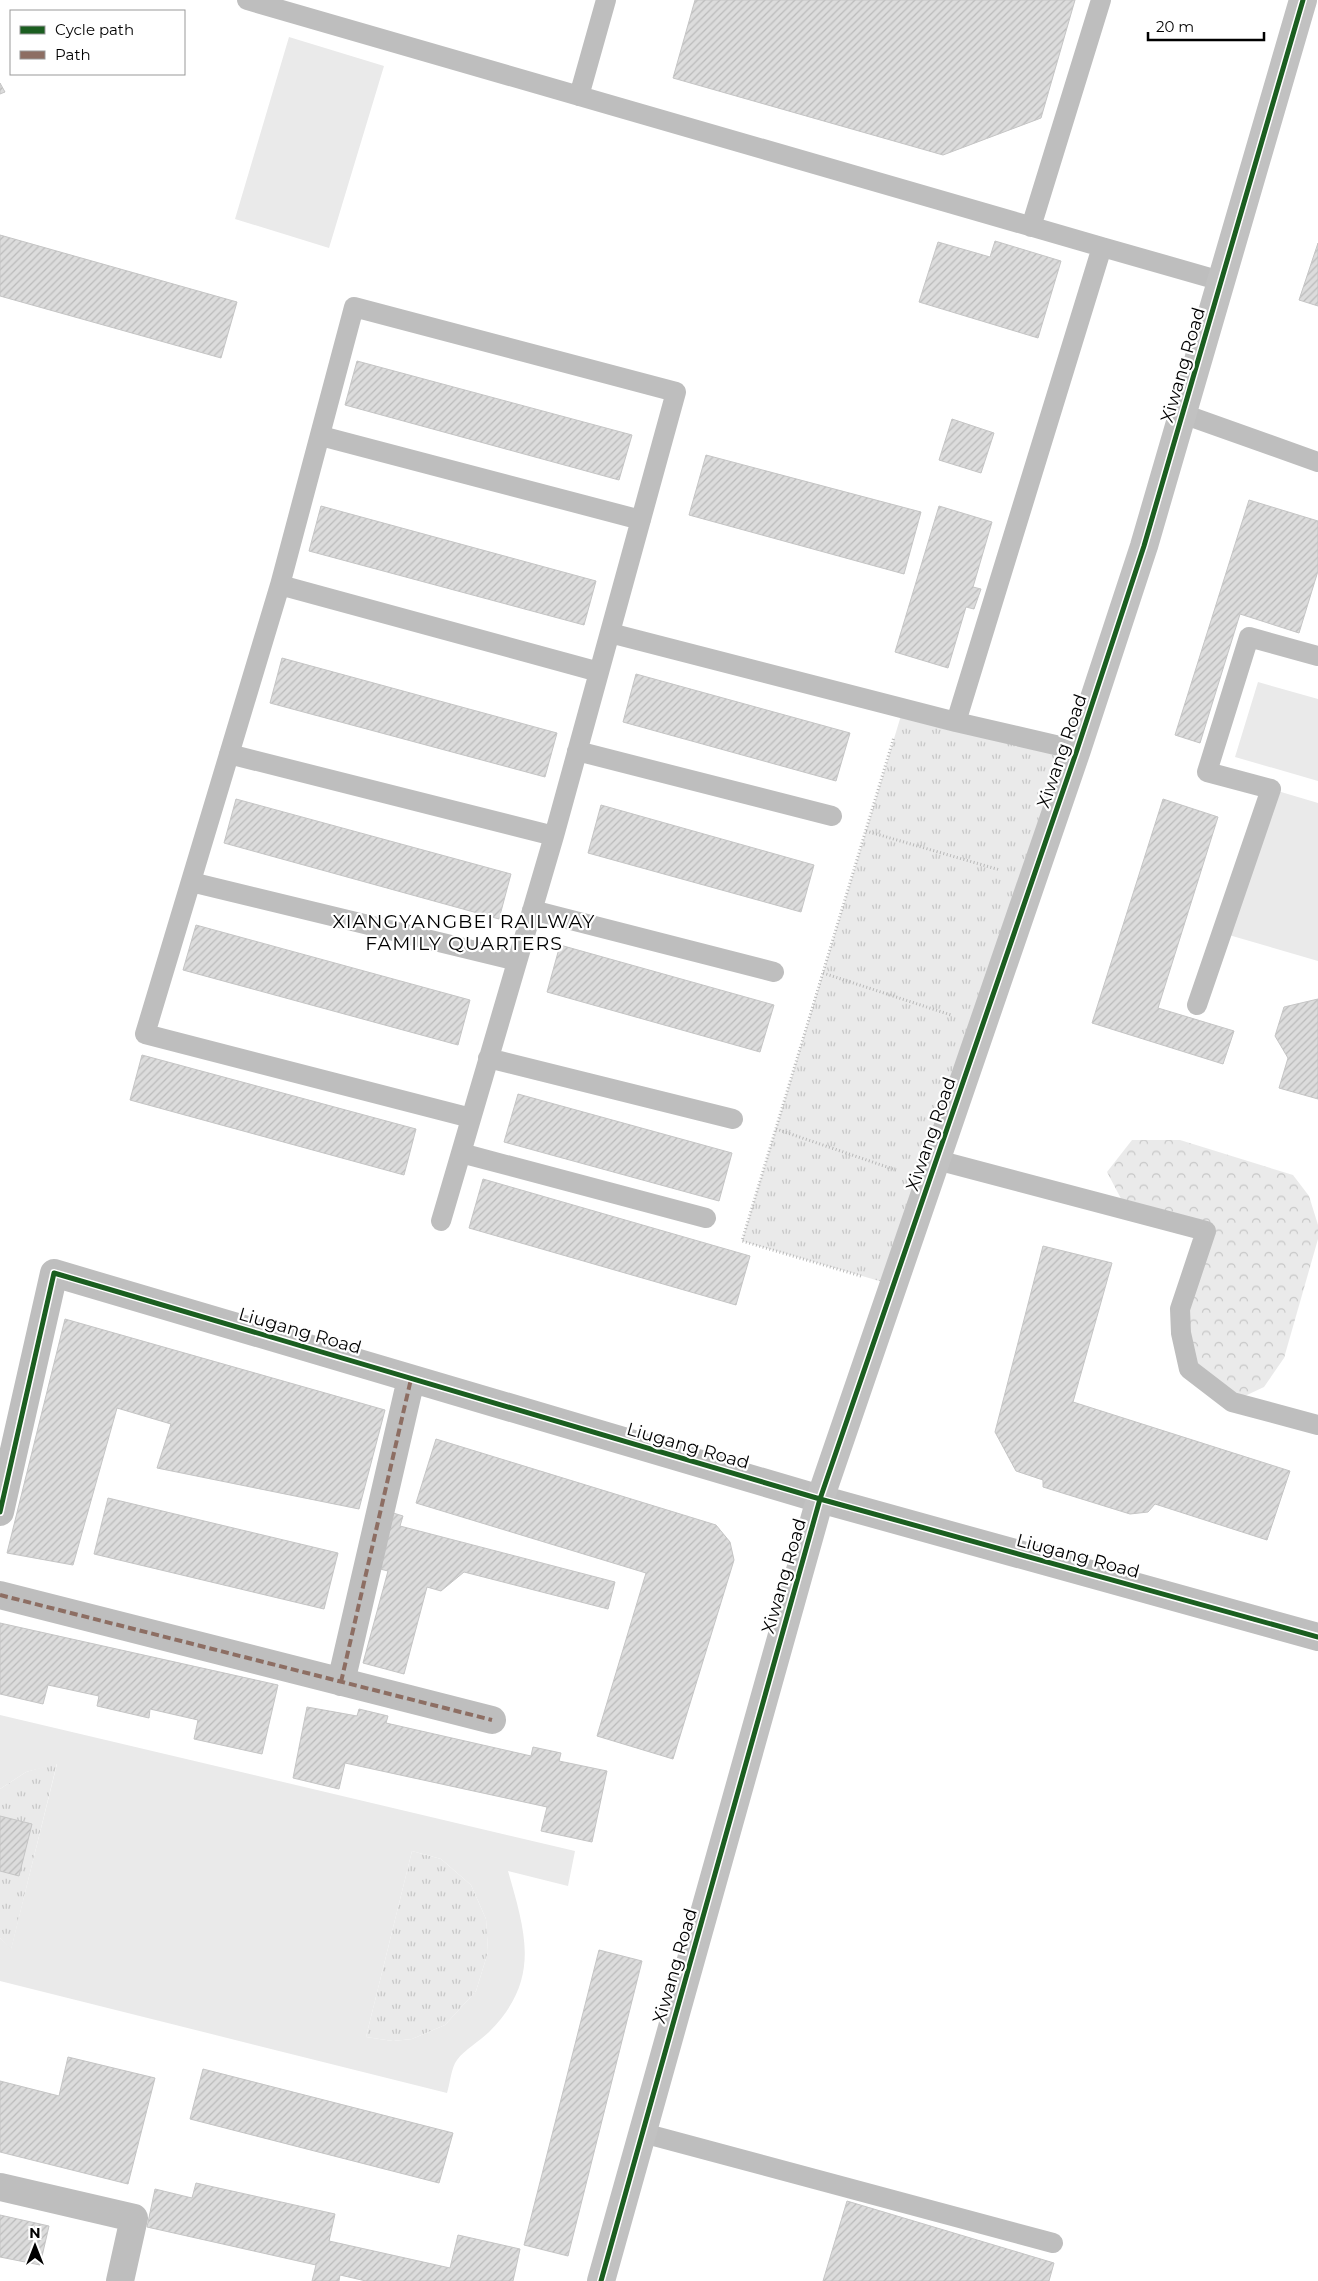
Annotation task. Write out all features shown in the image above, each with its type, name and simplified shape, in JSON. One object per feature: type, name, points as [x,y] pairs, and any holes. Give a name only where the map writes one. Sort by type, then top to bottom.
[{"type":"street","name":"Xiwang Road","points":[[601,2281],[820,1500],[1033,880],[1144,546],[1303,0]]},
{"type":"street","name":"Liugang Road","points":[[0,1512],[54,1273],[820,1500],[1318,1637]]},
{"type":"street","points":[[342,1682],[411,1378]]},
{"type":"street","points":[[0,1594],[492,1720]]},
{"type":"street","points":[[0,2187],[134,2218],[120,2281]]},
{"type":"lane","points":[[247,0],[1221,281]]},
{"type":"lane","points":[[579,96],[606,0]]},
{"type":"lane","points":[[1031,227],[1101,0]]},
{"type":"lane","points":[[956,722],[1102,247]]},
{"type":"lane","points":[[441,1221],[554,836],[676,392],[354,307],[280,585],[145,1034],[471,1118]]},
{"type":"lane","points":[[1182,414],[1318,462]]},
{"type":"lane","points":[[320,436],[642,520]]},
{"type":"lane","points":[[280,585],[598,672]]},
{"type":"lane","points":[[610,633],[903,709],[1077,750]]},
{"type":"lane","points":[[1197,1005],[1271,789],[1207,772],[1249,637],[1318,656]]},
{"type":"lane","points":[[577,751],[832,816]]},
{"type":"lane","points":[[229,754],[554,836]]},
{"type":"lane","points":[[191,882],[516,961]]},
{"type":"lane","points":[[532,910],[774,972]]},
{"type":"lane","points":[[488,1058],[733,1119]]},
{"type":"lane","points":[[461,1153],[706,1218]]},
{"type":"lane","points":[[933,1170],[1206,1231],[1180,1309],[1181,1333],[1189,1369],[1232,1402],[1318,1425]]},
{"type":"lane","points":[[642,2133],[1053,2243]]},
{"type":"path","points":[[893,1285],[742,1241],[903,709]]},
{"type":"path","points":[[866,830],[1033,880]]},
{"type":"path","points":[[823,973],[983,1026]]},
{"type":"path","points":[[776,1129],[933,1170]]},
{"type":"green space","points":[[289,37],[384,66],[329,248],[235,219]]},
{"type":"green space","points":[[1258,682],[1318,699],[1318,781],[1235,757]]},
{"type":"green space","points":[[903,709],[1077,750],[893,1285],[742,1241]]},
{"type":"green space","points":[[1271,789],[1318,803],[1318,961],[1222,933]]},
{"type":"green space","points":[[1132,1140],[1180,1140],[1293,1175],[1309,1196],[1318,1225],[1318,1239],[1284,1358],[1264,1387],[1232,1402],[1189,1369],[1181,1333],[1206,1231],[1127,1210],[1107,1172]]},
{"type":"green space","points":[[0,1715],[575,1851],[568,1886],[508,1871],[524,1936],[525,1956],[523,1975],[516,1994],[505,2013],[489,2032],[464,2052],[455,2063],[447,2093],[0,1981],[0,1938],[11,1949],[57,1764],[26,1772],[0,1789]],"holes":[[[412,1851],[441,1859],[471,1885],[486,1919],[488,1952],[476,1991],[445,2025],[412,2039],[393,2041],[366,2037]]]},
{"type":"green space","points":[[57,1763],[11,1950],[0,1938],[0,1789],[26,1772]]},
{"type":"green space","points":[[412,1851],[441,1859],[471,1885],[486,1919],[488,1952],[476,1991],[445,2025],[412,2039],[393,2041],[366,2037]]},
{"type":"building","points":[[695,0],[1075,0],[1041,118],[943,155],[673,78]]},
{"type":"building","points":[[0,83],[5,92],[0,94]]},
{"type":"building","points":[[0,235],[237,302],[221,358],[0,296]]},
{"type":"building","points":[[995,241],[1061,261],[1038,338],[919,302],[938,242],[990,257]]},
{"type":"building","points":[[1318,243],[1318,306],[1299,300]]},
{"type":"building","points":[[357,361],[632,435],[619,480],[345,405]]},
{"type":"building","points":[[952,419],[994,433],[981,473],[939,460]]},
{"type":"building","points":[[706,455],[921,512],[904,574],[689,515]]},
{"type":"building","points":[[1249,500],[1318,521],[1318,571],[1299,633],[1240,614],[1200,743],[1175,735]]},
{"type":"building","points":[[321,506],[596,581],[584,625],[309,551]]},
{"type":"building","points":[[939,506],[992,522],[973,587],[981,589],[974,609],[966,607],[948,668],[895,652]]},
{"type":"building","points":[[282,658],[557,733],[545,777],[270,703]]},
{"type":"building","points":[[636,674],[850,733],[836,781],[623,722]]},
{"type":"building","points":[[236,799],[511,874],[499,919],[224,843]]},
{"type":"building","points":[[1163,799],[1218,817],[1158,1008],[1234,1031],[1223,1064],[1092,1023]]},
{"type":"building","points":[[601,805],[814,865],[801,912],[588,853]]},
{"type":"building","points":[[196,925],[470,1000],[458,1045],[183,970]]},
{"type":"building","points":[[560,945],[774,1005],[760,1052],[547,992]]},
{"type":"building","points":[[1318,999],[1318,1099],[1279,1088],[1288,1058],[1275,1036],[1284,1007]]},
{"type":"building","points":[[142,1055],[416,1129],[404,1175],[130,1100]]},
{"type":"building","points":[[518,1094],[732,1153],[719,1201],[504,1142]]},
{"type":"building","points":[[483,1179],[750,1256],[736,1305],[469,1228]]},
{"type":"building","points":[[1043,1246],[1112,1263],[1073,1402],[1290,1471],[1267,1540],[1155,1504],[1148,1512],[1130,1514],[1043,1487],[1043,1480],[1016,1471],[995,1432]]},
{"type":"building","points":[[65,1319],[385,1410],[359,1509],[157,1468],[171,1424],[117,1408],[73,1565],[7,1553]]},
{"type":"building","points":[[436,1439],[716,1525],[730,1542],[734,1560],[673,1759],[597,1736],[646,1573],[416,1503]]},
{"type":"building","points":[[108,1498],[338,1553],[324,1609],[94,1554]]},
{"type":"building","points":[[390,1512],[403,1516],[400,1526],[615,1582],[608,1609],[464,1572],[441,1591],[427,1587],[404,1674],[363,1663],[388,1571],[376,1568]]},
{"type":"building","points":[[0,1623],[278,1685],[262,1754],[194,1739],[198,1720],[150,1709],[149,1718],[97,1706],[99,1696],[48,1685],[43,1704],[0,1694]]},
{"type":"building","points":[[307,1707],[357,1716],[359,1709],[388,1716],[386,1723],[531,1756],[533,1747],[561,1753],[559,1761],[607,1771],[592,1842],[541,1831],[547,1807],[345,1763],[339,1789],[293,1778]]},
{"type":"building","points":[[0,1816],[32,1824],[19,1876],[0,1871]]},
{"type":"building","points":[[599,1950],[642,1961],[568,2256],[524,2245]]},
{"type":"building","points":[[68,2057],[155,2078],[128,2184],[0,2152],[0,2081],[59,2096]]},
{"type":"building","points":[[203,2069],[453,2133],[439,2183],[190,2119]]},
{"type":"building","points":[[196,2183],[335,2214],[329,2241],[450,2268],[458,2235],[520,2249],[513,2281],[366,2281],[340,2275],[339,2281],[312,2281],[316,2265],[147,2227],[155,2189],[192,2198]]},
{"type":"building","points":[[847,2201],[1054,2263],[1049,2281],[823,2281]]},
{"type":"building","points":[[0,2215],[49,2226],[40,2265],[0,2257]]},
{"type":"marked path","points":[[341,1682],[411,1379]]},
{"type":"marked path","points":[[0,1595],[492,1720]]},
{"type":"cycle path","points":[[601,2281],[820,1499],[1077,750],[1144,546],[1303,0]]},
{"type":"cycle path","points":[[0,1512],[54,1273],[820,1499],[1318,1637]]},
{"type":"district","name":"XIANGYANGBEI RAILWAY FAMILY QUARTERS","points":[[464,932]]}]
